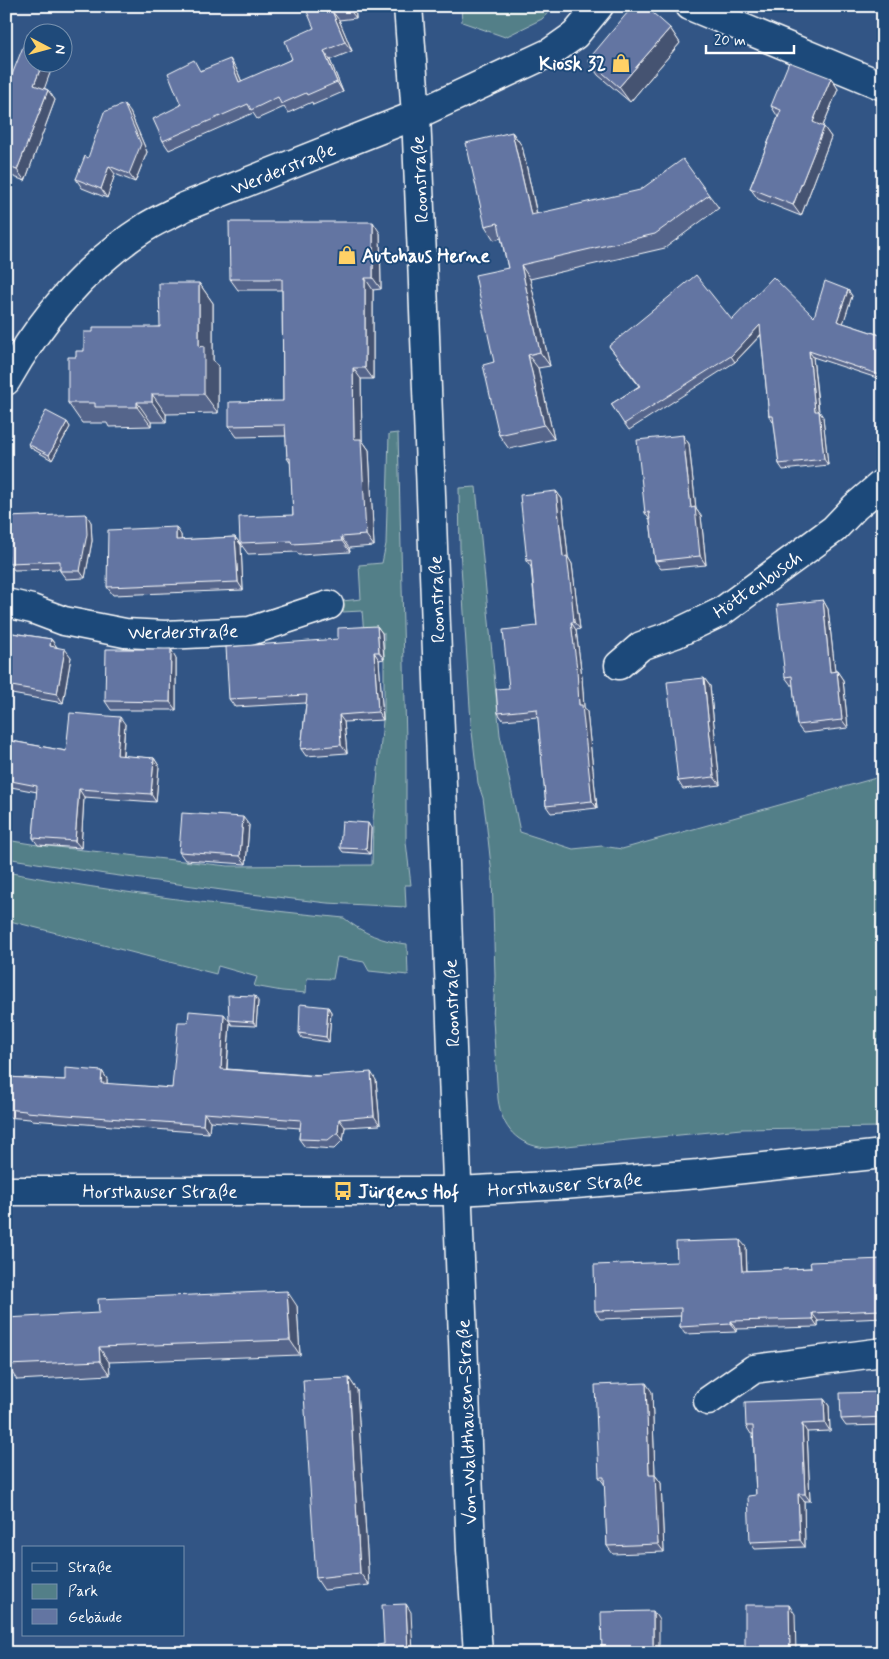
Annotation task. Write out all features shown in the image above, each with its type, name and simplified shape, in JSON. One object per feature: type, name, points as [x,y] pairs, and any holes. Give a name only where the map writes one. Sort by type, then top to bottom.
[{"type":"street","name":"Roonstraße","points":[[408,6],[416,115],[458,1191]]},
{"type":"street","name":"Werderstraße","points":[[6,381],[50,313],[80,280],[111,251],[147,226],[184,207],[416,115],[551,52],[575,35],[599,6]]},
{"type":"street","points":[[690,6],[883,86]]},
{"type":"street","name":"Höttenbusch","points":[[619,665],[641,646],[675,634],[721,612],[834,529],[855,507],[883,483]]},
{"type":"street","name":"Werderstraße","points":[[6,603],[32,609],[64,622],[125,633],[165,635],[250,631],[329,605]]},
{"type":"street","name":"Horsthauser Straße","points":[[6,1191],[458,1191],[688,1175],[883,1154]]},
{"type":"street","name":"Von-Waldthausen-Straße","points":[[458,1191],[471,1550],[478,1653]]},
{"type":"street","points":[[708,1402],[754,1369],[883,1352]]},
{"type":"green space","points":[[461,6],[554,6],[542,19],[505,37],[462,22]]},
{"type":"green space","points":[[398,433],[406,740],[406,842],[411,885],[405,885],[406,907],[327,903],[251,894],[6,858],[6,840],[228,866],[372,865],[373,821],[384,711],[384,633],[364,634],[362,611],[342,612],[342,601],[361,599],[359,565],[382,563],[386,544],[389,434]]},
{"type":"green space","points":[[476,487],[500,735],[520,832],[573,849],[602,846],[622,849],[883,776],[883,1127],[741,1129],[546,1148],[519,1139],[507,1126],[498,1099],[493,1020],[495,976],[492,875],[483,798],[478,783],[471,723],[460,549],[459,488]]},
{"type":"green space","points":[[6,872],[175,899],[344,918],[374,936],[407,944],[408,975],[369,971],[364,962],[337,957],[333,979],[307,978],[306,993],[254,986],[257,977],[218,966],[216,974],[6,920]]},
{"type":"building","points":[[313,6],[349,6],[349,9],[332,11],[345,42],[324,51],[337,82],[281,104],[278,97],[251,110],[248,104],[163,141],[153,119],[181,105],[168,73],[194,60],[200,71],[230,59],[239,82],[292,59],[285,41],[314,28],[306,9],[313,10]]},
{"type":"building","points":[[633,6],[645,6],[670,28],[619,87],[588,60]]},
{"type":"building","points":[[22,49],[22,72],[39,72],[34,85],[48,90],[17,170],[6,166],[6,90]]},
{"type":"building","points":[[789,62],[831,78],[813,122],[824,127],[793,205],[750,188],[781,110],[771,106]]},
{"type":"building","points":[[124,104],[141,144],[129,174],[109,166],[101,189],[76,179],[85,156],[88,158],[104,112]]},
{"type":"building","points":[[512,132],[531,215],[640,190],[683,159],[709,195],[655,234],[521,265],[540,352],[528,355],[544,425],[499,435],[483,365],[494,362],[475,275],[508,268],[498,223],[485,226],[466,143]]},
{"type":"building","points":[[229,222],[373,222],[373,278],[365,278],[365,368],[353,368],[354,439],[361,439],[366,535],[341,537],[342,541],[292,544],[291,541],[240,543],[239,517],[293,515],[290,458],[287,458],[285,425],[229,426],[229,402],[283,401],[282,279],[230,279]]},
{"type":"building","points":[[696,275],[732,320],[773,277],[814,317],[825,281],[848,290],[837,321],[883,336],[883,376],[809,351],[815,411],[819,411],[824,459],[779,464],[773,416],[769,416],[760,325],[731,356],[624,424],[611,404],[640,386],[609,346]]},
{"type":"building","points":[[159,283],[199,283],[199,347],[204,346],[204,394],[152,394],[152,402],[137,402],[137,407],[95,407],[95,403],[68,403],[68,357],[76,357],[76,351],[84,351],[84,332],[93,332],[93,327],[160,327]]},
{"type":"building","points":[[46,411],[67,422],[49,455],[28,444]]},
{"type":"building","points":[[683,435],[691,508],[695,507],[700,556],[655,561],[649,512],[645,513],[637,440]]},
{"type":"building","points":[[556,491],[563,557],[567,556],[571,589],[574,622],[571,622],[579,705],[582,705],[592,801],[546,806],[537,709],[498,713],[496,689],[509,688],[503,630],[537,626],[531,560],[527,561],[520,495]]},
{"type":"building","points":[[86,514],[87,534],[80,571],[60,571],[60,561],[9,563],[8,555],[6,554],[6,517]]},
{"type":"building","points":[[176,527],[176,540],[235,537],[238,582],[107,587],[108,530]]},
{"type":"building","points":[[823,600],[830,672],[837,671],[842,720],[797,725],[792,676],[785,677],[777,605]]},
{"type":"building","points":[[377,626],[379,652],[374,652],[378,712],[339,715],[341,745],[301,749],[307,695],[229,699],[226,647],[338,639],[338,628]]},
{"type":"building","points":[[6,632],[51,639],[50,646],[65,649],[57,694],[6,685]]},
{"type":"building","points":[[106,649],[171,649],[170,702],[105,701]]},
{"type":"building","points":[[704,678],[714,777],[678,781],[667,682]]},
{"type":"building","points":[[70,713],[120,717],[117,755],[154,758],[151,794],[79,789],[75,841],[33,838],[37,786],[6,780],[6,740],[66,751]]},
{"type":"building","points":[[182,813],[243,817],[240,856],[179,852]]},
{"type":"building","points":[[342,821],[368,823],[366,849],[340,848]]},
{"type":"building","points":[[228,995],[255,996],[253,1022],[229,1020]]},
{"type":"building","points":[[300,1004],[328,1007],[326,1037],[299,1033]]},
{"type":"building","points":[[189,1011],[224,1014],[221,1069],[316,1076],[371,1072],[374,1116],[339,1119],[338,1132],[328,1140],[299,1139],[301,1120],[204,1113],[203,1125],[6,1109],[6,1077],[65,1080],[65,1068],[102,1071],[101,1083],[172,1088],[178,1022],[188,1022]]},
{"type":"building","points":[[740,1240],[742,1271],[811,1268],[810,1262],[883,1259],[883,1305],[881,1305],[881,1310],[812,1313],[813,1319],[731,1321],[731,1324],[680,1327],[681,1308],[595,1311],[594,1265],[677,1262],[676,1242]]},
{"type":"building","points":[[287,1291],[290,1340],[99,1347],[100,1361],[7,1365],[6,1318],[99,1313],[98,1299]]},
{"type":"building","points":[[349,1378],[360,1573],[316,1578],[303,1380]]},
{"type":"building","points":[[646,1383],[649,1475],[655,1475],[658,1544],[607,1546],[604,1477],[599,1477],[595,1385]]},
{"type":"building","points":[[883,1392],[883,1417],[841,1419],[840,1393]]},
{"type":"building","points":[[824,1399],[825,1423],[802,1424],[805,1494],[798,1494],[800,1540],[750,1542],[748,1496],[756,1495],[753,1426],[746,1426],[745,1402]]},
{"type":"building","points":[[406,1604],[408,1653],[378,1653],[377,1645],[384,1644],[382,1605]]},
{"type":"building","points":[[745,1605],[789,1605],[790,1653],[745,1653]]},
{"type":"building","points":[[653,1611],[653,1653],[602,1653],[601,1612]]},
{"type":"place","name":"Kiosk 32","points":[[621,63]]},
{"type":"place","name":"Autohaus Herne","points":[[347,255]]},
{"type":"place","name":"Jürgens Hof","points":[[343,1191]]}]
